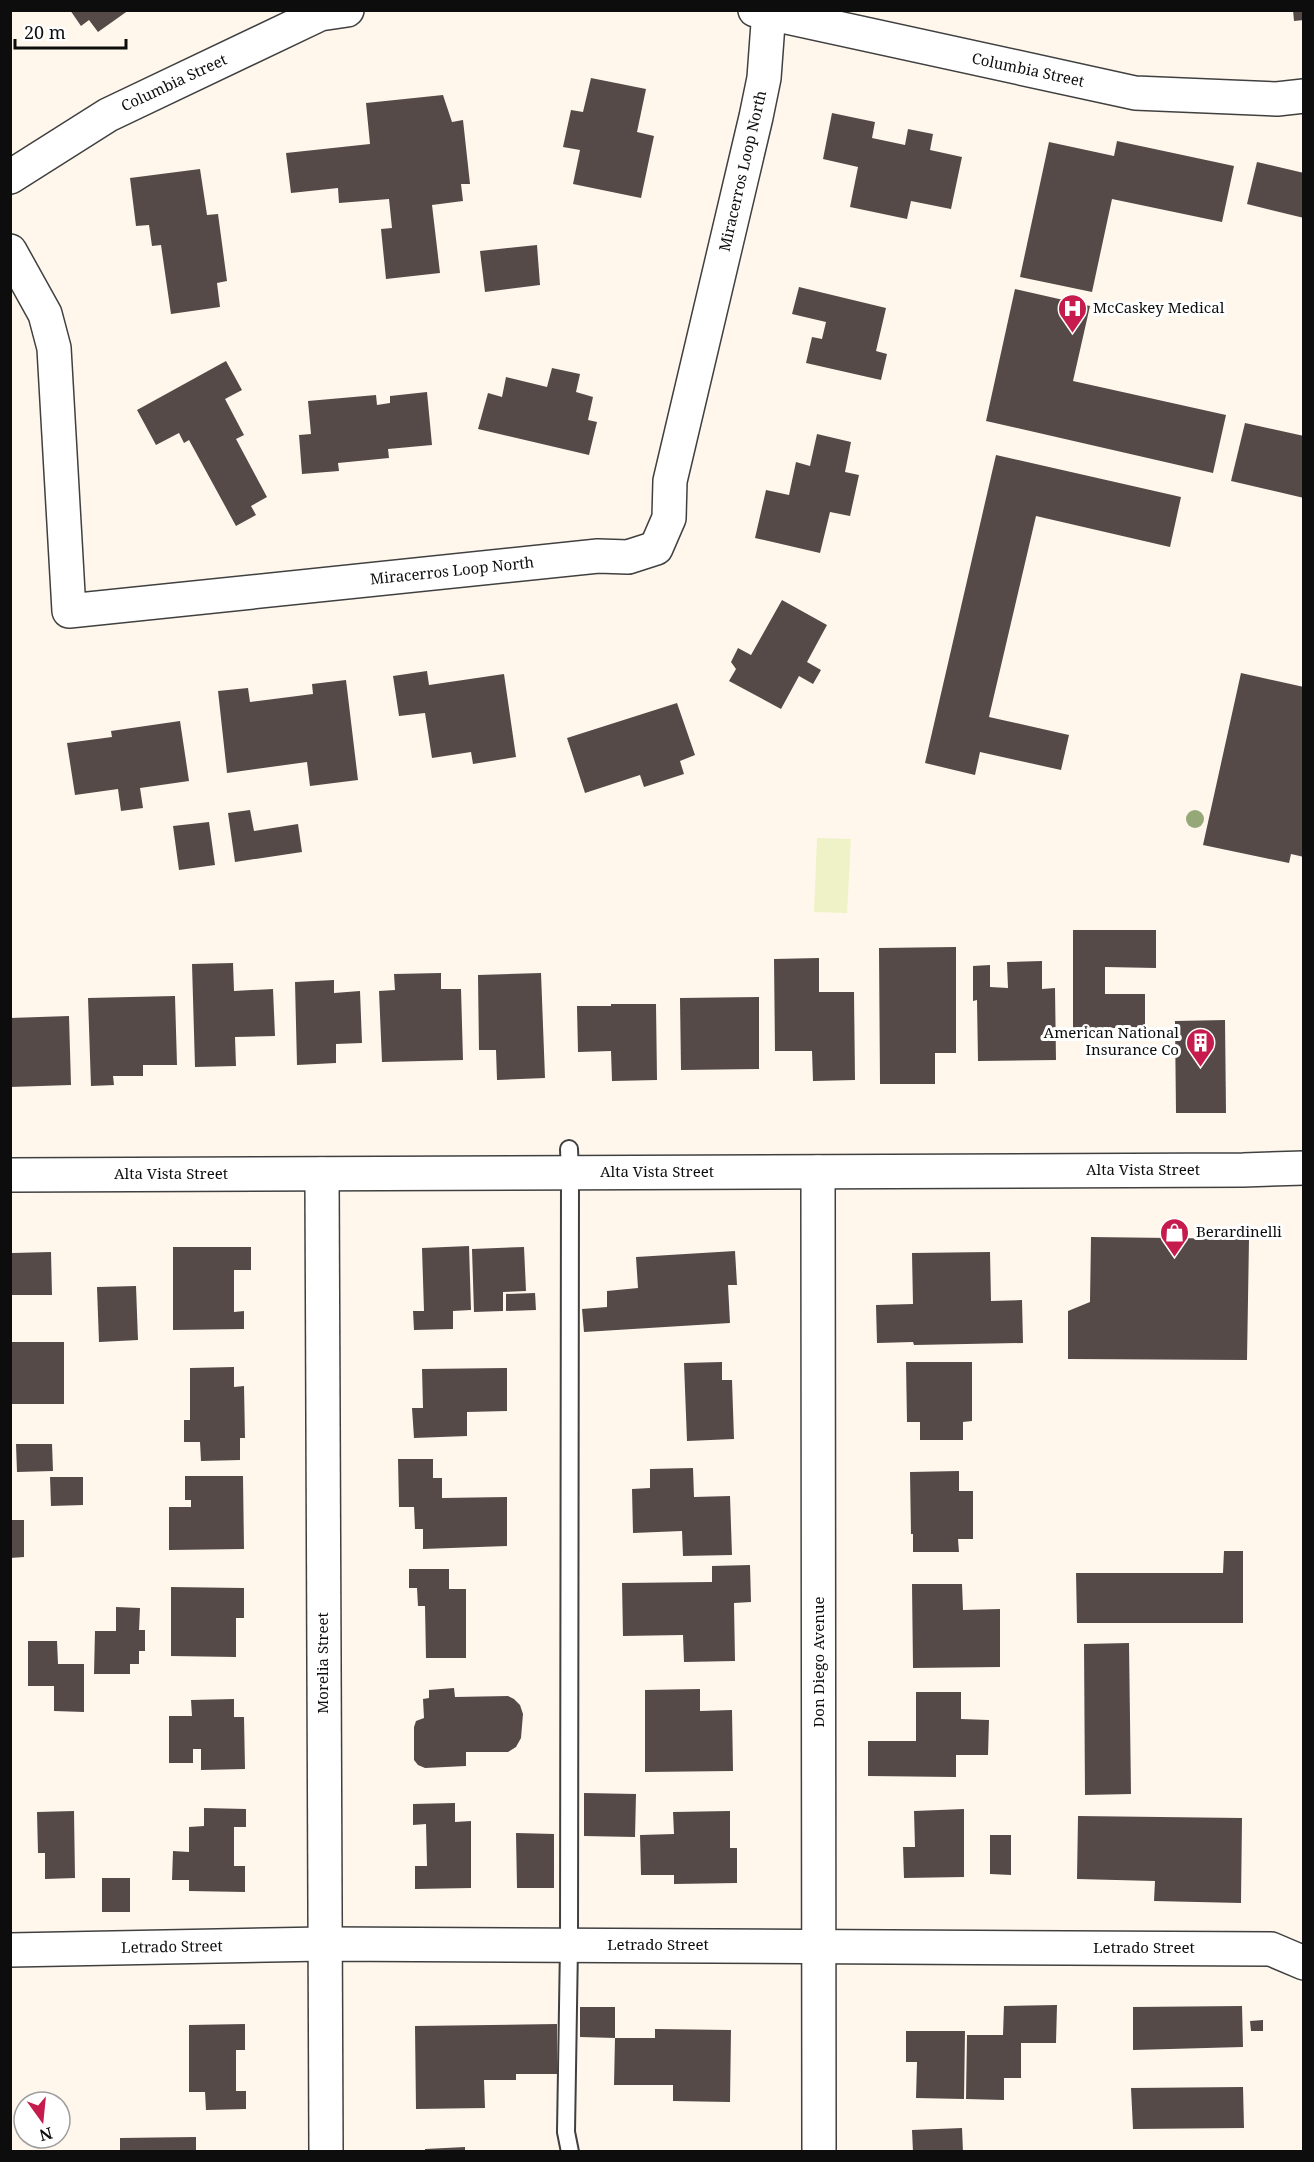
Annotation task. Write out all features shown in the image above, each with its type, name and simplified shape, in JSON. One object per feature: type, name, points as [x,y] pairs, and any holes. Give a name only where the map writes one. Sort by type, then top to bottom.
[{"type":"street","name":"Columbia Street","points":[[764,11],[1135,93],[1276,99],[1304,96]]},
{"type":"street","name":"Miracerros Loop North","points":[[10,251],[45,314],[54,348],[69,611],[598,556],[628,556],[656,548],[669,518],[670,481],[764,78],[764,11]]},
{"type":"street","name":"Columbia Street","points":[[10,177],[108,115],[329,12]]},
{"type":"street","name":"Alta Vista Street","points":[[10,1175],[322,1174],[569,1161],[818,1172],[1304,1168]]},
{"type":"street","name":"Don Diego Avenue","points":[[818,1172],[819,2151]]},
{"type":"street","name":"Morelia Street","points":[[322,1174],[326,2151]]},
{"type":"street","name":"Letrado Street","points":[[10,1950],[324,1944],[1271,1949],[1304,1963]]},
{"type":"lane","points":[[569,1161],[569,1945],[566,2132],[570,2151]]},
{"type":"green space","points":[[817,838],[851,839],[847,913],[814,912]]},
{"type":"building","points":[[70,10],[129,10],[98,32],[89,20],[81,26]]},
{"type":"building","points":[[1293,10],[1304,10],[1304,20],[1294,21]]},
{"type":"building","points":[[591,78],[646,89],[637,132],[654,136],[641,198],[573,184],[580,150],[563,147],[571,110],[583,112]]},
{"type":"building","points":[[443,95],[452,122],[463,120],[470,184],[461,184],[463,201],[432,205],[440,273],[386,279],[381,229],[392,228],[389,199],[339,203],[338,188],[291,193],[286,153],[370,144],[366,103]]},
{"type":"building","points":[[832,113],[875,122],[872,138],[905,145],[908,129],[933,134],[930,150],[962,157],[951,209],[911,201],[907,219],[850,207],[858,167],[823,159]]},
{"type":"building","points":[[1117,141],[1234,166],[1222,222],[1112,199],[1092,292],[1020,277],[1049,142],[1114,156]]},
{"type":"building","points":[[1257,162],[1304,173],[1304,218],[1247,204]]},
{"type":"building","points":[[200,169],[207,215],[218,214],[227,281],[217,283],[220,307],[171,314],[161,245],[152,246],[149,225],[136,226],[130,178]]},
{"type":"building","points":[[537,245],[540,285],[485,292],[480,251]]},
{"type":"building","points":[[799,287],[886,308],[876,351],[887,354],[881,380],[806,363],[812,337],[822,339],[826,322],[792,314]]},
{"type":"building","points":[[1015,289],[1090,306],[1073,381],[1226,415],[1213,473],[986,421]]},
{"type":"building","points":[[226,361],[242,390],[225,399],[244,435],[236,439],[267,497],[251,506],[256,515],[236,526],[189,440],[184,443],[179,433],[156,445],[137,410]]},
{"type":"building","points":[[552,368],[580,374],[576,392],[593,397],[588,420],[597,422],[589,455],[478,429],[488,393],[502,397],[506,377],[547,387]]},
{"type":"building","points":[[427,392],[432,445],[388,449],[389,458],[338,463],[339,471],[302,474],[299,435],[311,434],[308,401],[376,395],[377,405],[390,403],[390,396]]},
{"type":"building","points":[[1245,423],[1304,436],[1304,498],[1231,481]]},
{"type":"building","points":[[817,434],[851,442],[845,472],[859,475],[850,516],[830,512],[820,553],[755,538],[766,490],[789,495],[796,462],[810,466]]},
{"type":"building","points":[[996,455],[1181,497],[1170,547],[1036,516],[989,717],[1069,735],[1061,770],[980,752],[975,775],[925,763]]},
{"type":"building","points":[[782,600],[827,625],[807,662],[821,670],[813,684],[799,676],[781,709],[729,681],[736,669],[731,662],[738,648],[751,655]]},
{"type":"building","points":[[427,671],[429,685],[504,674],[516,757],[473,764],[471,752],[432,758],[425,713],[399,716],[393,676]]},
{"type":"building","points":[[1241,673],[1304,687],[1304,857],[1291,854],[1289,863],[1203,845]]},
{"type":"building","points":[[346,680],[358,780],[310,786],[307,762],[227,773],[218,691],[248,688],[250,702],[313,694],[312,684]]},
{"type":"building","points":[[677,703],[695,755],[680,761],[684,774],[644,787],[640,775],[585,793],[567,738]]},
{"type":"building","points":[[180,721],[189,781],[140,788],[143,808],[121,811],[118,789],[75,795],[67,743],[112,737],[111,731]]},
{"type":"building","points":[[250,810],[254,831],[298,824],[302,852],[235,862],[228,813]]},
{"type":"building","points":[[209,822],[215,865],[179,870],[173,826]]},
{"type":"building","points":[[1073,930],[1156,930],[1156,968],[1105,967],[1105,994],[1145,994],[1145,1028],[1073,1028]]},
{"type":"building","points":[[956,947],[956,1053],[935,1053],[935,1084],[880,1084],[879,948]]},
{"type":"building","points":[[819,958],[819,992],[854,992],[855,1080],[813,1081],[812,1051],[775,1051],[774,959]]},
{"type":"building","points":[[1042,961],[1042,989],[1055,988],[1056,1060],[978,1061],[977,1000],[973,1001],[973,966],[990,965],[990,987],[1008,988],[1007,962]]},
{"type":"building","points":[[233,963],[234,991],[273,989],[275,1036],[235,1037],[236,1066],[195,1067],[192,964]]},
{"type":"building","points":[[441,973],[441,989],[461,989],[463,1060],[382,1062],[379,991],[395,990],[394,974]]},
{"type":"building","points":[[541,973],[545,1078],[497,1080],[496,1050],[479,1050],[478,975]]},
{"type":"building","points":[[334,980],[334,993],[360,991],[362,1043],[336,1044],[336,1063],[297,1065],[295,982]]},
{"type":"building","points":[[175,996],[177,1065],[143,1065],[143,1076],[113,1076],[114,1085],[91,1086],[88,998]]},
{"type":"building","points":[[759,997],[759,1069],[681,1070],[680,998]]},
{"type":"building","points":[[611,1004],[656,1004],[657,1080],[612,1081],[611,1051],[578,1052],[577,1006],[611,1006]]},
{"type":"building","points":[[69,1016],[71,1085],[10,1087],[10,1018]]},
{"type":"building","name":"American National Insurance Co","points":[[1225,1020],[1226,1113],[1176,1113],[1175,1021]]},
{"type":"building","points":[[1091,1237],[1249,1239],[1247,1360],[1068,1359],[1068,1311],[1090,1302]]},
{"type":"building","points":[[469,1246],[471,1310],[453,1311],[453,1329],[414,1330],[413,1311],[424,1311],[422,1248]]},
{"type":"building","points":[[173,1247],[251,1247],[251,1270],[234,1270],[234,1312],[244,1311],[244,1329],[173,1330]]},
{"type":"building","points":[[524,1247],[526,1291],[503,1292],[503,1311],[474,1312],[472,1249]]},
{"type":"building","points":[[735,1251],[737,1285],[728,1285],[730,1323],[584,1332],[582,1309],[607,1307],[607,1291],[638,1288],[636,1257]]},
{"type":"building","points":[[51,1252],[52,1295],[10,1295],[12,1253]]},
{"type":"building","points":[[990,1252],[991,1301],[1022,1300],[1023,1343],[914,1345],[913,1342],[877,1343],[876,1305],[913,1304],[912,1253]]},
{"type":"building","points":[[136,1286],[138,1340],[99,1342],[97,1287]]},
{"type":"building","points":[[535,1293],[536,1310],[506,1311],[506,1294]]},
{"type":"building","points":[[10,1342],[64,1342],[64,1404],[10,1404]]},
{"type":"building","points":[[722,1362],[722,1380],[732,1380],[734,1439],[687,1441],[684,1363]]},
{"type":"building","points":[[906,1362],[972,1362],[972,1421],[963,1422],[963,1440],[920,1440],[920,1422],[907,1422]]},
{"type":"building","points":[[234,1367],[234,1387],[244,1386],[245,1438],[240,1438],[240,1460],[201,1461],[200,1442],[184,1442],[184,1420],[190,1420],[190,1368]]},
{"type":"building","points":[[507,1368],[507,1411],[467,1412],[467,1436],[414,1438],[412,1408],[423,1408],[422,1369]]},
{"type":"building","points":[[16,1444],[52,1444],[53,1471],[17,1472]]},
{"type":"building","points":[[398,1459],[433,1459],[433,1478],[442,1478],[442,1498],[507,1497],[507,1546],[423,1549],[423,1529],[415,1529],[414,1507],[399,1507]]},
{"type":"building","points":[[693,1468],[694,1497],[730,1496],[732,1555],[683,1556],[682,1531],[633,1533],[632,1489],[650,1488],[650,1469]]},
{"type":"building","points":[[959,1471],[959,1491],[973,1491],[973,1539],[958,1539],[959,1552],[913,1552],[910,1472]]},
{"type":"building","points":[[185,1476],[243,1476],[244,1549],[169,1550],[169,1507],[191,1507],[191,1500],[185,1500]]},
{"type":"building","points":[[50,1477],[83,1477],[83,1505],[51,1506]]},
{"type":"building","points":[[10,1520],[24,1520],[24,1557],[10,1558]]},
{"type":"building","points":[[1224,1551],[1243,1551],[1243,1623],[1077,1623],[1076,1573],[1223,1573]]},
{"type":"building","points":[[750,1565],[751,1602],[734,1603],[735,1661],[684,1662],[683,1635],[623,1636],[622,1583],[712,1582],[712,1566]]},
{"type":"building","points":[[409,1569],[449,1569],[449,1589],[466,1589],[466,1658],[426,1658],[425,1606],[418,1606],[417,1588],[409,1588]]},
{"type":"building","points":[[912,1584],[962,1584],[963,1610],[1000,1609],[1000,1667],[913,1668]]},
{"type":"building","points":[[171,1587],[244,1588],[244,1618],[236,1618],[236,1657],[171,1656]]},
{"type":"building","points":[[116,1607],[140,1608],[139,1630],[145,1630],[145,1651],[139,1651],[139,1664],[130,1664],[130,1674],[94,1674],[95,1631],[116,1631]]},
{"type":"building","points":[[28,1641],[57,1641],[58,1664],[84,1664],[84,1712],[54,1711],[54,1686],[28,1686]]},
{"type":"building","points":[[1129,1643],[1131,1794],[1085,1795],[1084,1644]]},
{"type":"building","points":[[454,1688],[455,1697],[508,1696],[514,1699],[520,1705],[523,1714],[521,1738],[516,1747],[508,1752],[466,1752],[466,1766],[425,1768],[418,1765],[414,1760],[414,1727],[416,1721],[424,1718],[423,1699],[429,1698],[429,1690]]},
{"type":"building","points":[[700,1689],[700,1711],[732,1710],[733,1771],[645,1772],[645,1690]]},
{"type":"building","points":[[916,1692],[961,1692],[961,1719],[989,1720],[988,1755],[956,1755],[956,1777],[868,1776],[868,1741],[916,1741]]},
{"type":"building","points":[[234,1699],[234,1717],[244,1717],[245,1769],[201,1770],[201,1749],[193,1749],[193,1763],[169,1763],[169,1716],[192,1716],[191,1700]]},
{"type":"building","points":[[584,1793],[636,1794],[635,1837],[584,1836]]},
{"type":"building","points":[[455,1803],[455,1822],[471,1821],[471,1888],[415,1889],[415,1866],[427,1866],[426,1824],[413,1825],[413,1804]]},
{"type":"building","points":[[204,1808],[246,1809],[246,1827],[234,1827],[234,1866],[245,1866],[245,1892],[189,1891],[189,1880],[172,1880],[173,1851],[189,1852],[189,1827],[204,1826]]},
{"type":"building","points":[[964,1809],[964,1877],[904,1878],[903,1847],[915,1847],[914,1811]]},
{"type":"building","points":[[74,1811],[75,1878],[45,1879],[45,1853],[38,1853],[37,1812]]},
{"type":"building","points":[[730,1811],[730,1848],[737,1848],[737,1883],[674,1884],[674,1875],[641,1875],[640,1835],[674,1834],[673,1812]]},
{"type":"building","points":[[1078,1816],[1242,1818],[1241,1903],[1154,1901],[1155,1881],[1077,1879]]},
{"type":"building","points":[[516,1833],[554,1834],[554,1888],[517,1888]]},
{"type":"building","points":[[990,1835],[1011,1835],[1011,1875],[990,1874]]},
{"type":"building","points":[[102,1878],[130,1878],[130,1912],[102,1912]]},
{"type":"building","points":[[1057,2005],[1056,2043],[1021,2043],[1021,2078],[1004,2078],[1004,2100],[966,2099],[967,2035],[1003,2035],[1004,2006]]},
{"type":"building","points":[[1242,2006],[1243,2047],[1133,2050],[1133,2007]]},
{"type":"building","points":[[580,2007],[615,2007],[615,2038],[580,2037]]},
{"type":"building","points":[[1263,2020],[1263,2031],[1251,2031],[1250,2021]]},
{"type":"building","points":[[245,2024],[245,2050],[236,2050],[236,2091],[246,2091],[246,2109],[206,2110],[205,2092],[189,2092],[189,2025]]},
{"type":"building","points":[[557,2024],[557,2074],[516,2074],[516,2080],[484,2080],[485,2108],[416,2109],[415,2026]]},
{"type":"building","points":[[655,2029],[731,2030],[730,2102],[673,2101],[673,2085],[614,2085],[615,2038],[655,2038]]},
{"type":"building","points":[[906,2031],[965,2031],[964,2099],[916,2098],[917,2062],[906,2062]]},
{"type":"building","points":[[1243,2087],[1244,2128],[1133,2129],[1131,2088]]},
{"type":"building","points":[[962,2128],[963,2152],[913,2152],[912,2130]]},
{"type":"building","points":[[196,2137],[196,2152],[120,2152],[120,2138]]},
{"type":"building","points":[[465,2147],[465,2152],[425,2152],[425,2149]]},
{"type":"place","name":"McCaskey Medical","points":[[1072,334]]},
{"type":"place","name":"American National Insurance Co","points":[[1200,1068]]},
{"type":"place","name":"Berardinelli","points":[[1175,1258]]}]
